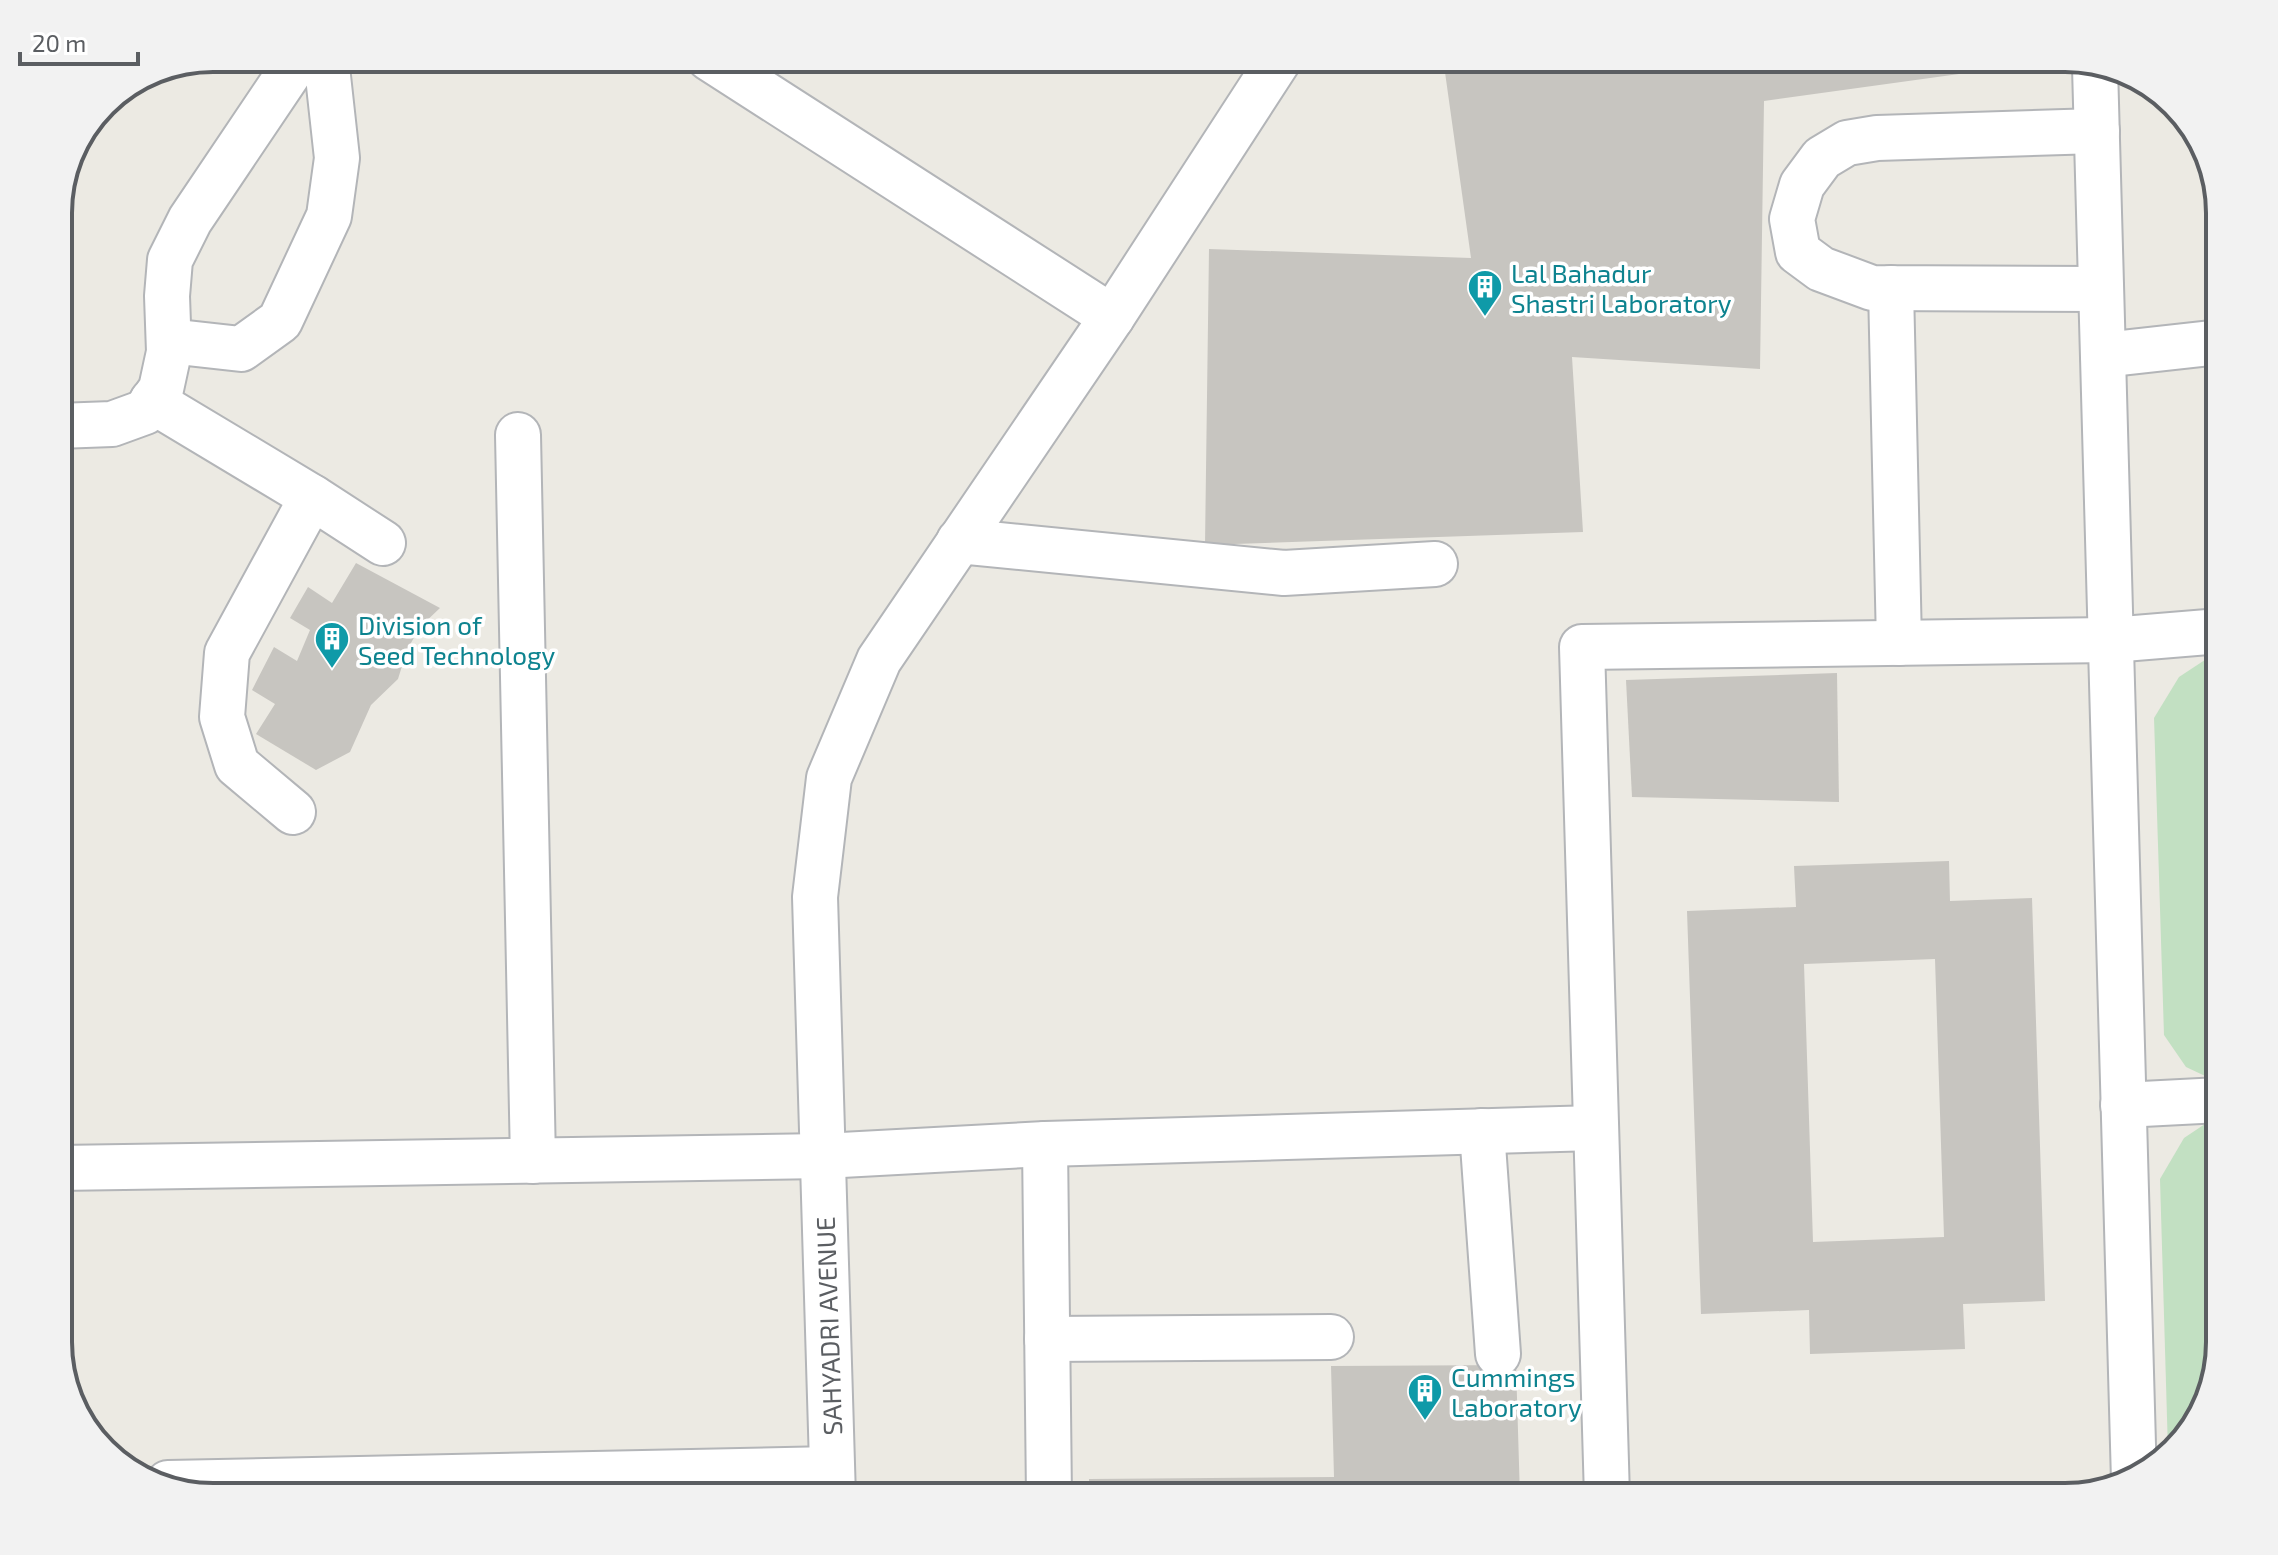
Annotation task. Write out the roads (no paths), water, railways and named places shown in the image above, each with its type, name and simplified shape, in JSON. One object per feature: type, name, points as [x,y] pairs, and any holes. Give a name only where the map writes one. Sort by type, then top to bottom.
[{"type":"lane","points":[[72,425],[112,424],[145,412],[161,389],[169,352],[167,296],[170,260],[190,220],[290,72]]},
{"type":"lane","points":[[169,341],[241,349],[280,321],[329,216],[337,158],[328,72]]},
{"type":"lane","points":[[731,72],[1112,317]]},
{"type":"lane","name":"SAHYADRI AVENUE","points":[[833,1483],[815,897],[829,778],[879,660],[1112,317],[1271,72]]},
{"type":"lane","points":[[2095,76],[2134,1464]]},
{"type":"lane","points":[[2097,131],[1877,138],[1847,143],[1822,158],[1802,185],[1792,219],[1798,252],[1821,269],[1872,288],[2101,289]]},
{"type":"lane","points":[[1891,288],[1899,643]]},
{"type":"lane","points":[[2103,355],[2206,344]]},
{"type":"lane","points":[[152,401],[383,543]]},
{"type":"lane","points":[[518,435],[533,1161]]},
{"type":"lane","points":[[293,812],[237,765],[222,717],[227,653],[312,497]]},
{"type":"lane","points":[[959,541],[1284,573],[1435,564]]},
{"type":"lane","points":[[1607,1483],[1582,647],[2111,640],[2206,632]]},
{"type":"lane","points":[[2123,1105],[2206,1101]]},
{"type":"lane","points":[[72,1168],[823,1156],[1045,1144],[1596,1128]]},
{"type":"lane","points":[[1482,1131],[1498,1354]]},
{"type":"lane","points":[[1045,1144],[1049,1483]]},
{"type":"lane","points":[[1047,1339],[1331,1337]]},
{"type":"lane","points":[[213,1483],[833,1483]]},
{"type":"place","name":"Lal Bahadur Shastri Laboratory","points":[[1485,318]]},
{"type":"place","name":"Division of Seed Technology","points":[[332,670]]},
{"type":"place","name":"Cummings Laboratory","points":[[1425,1422]]}]
